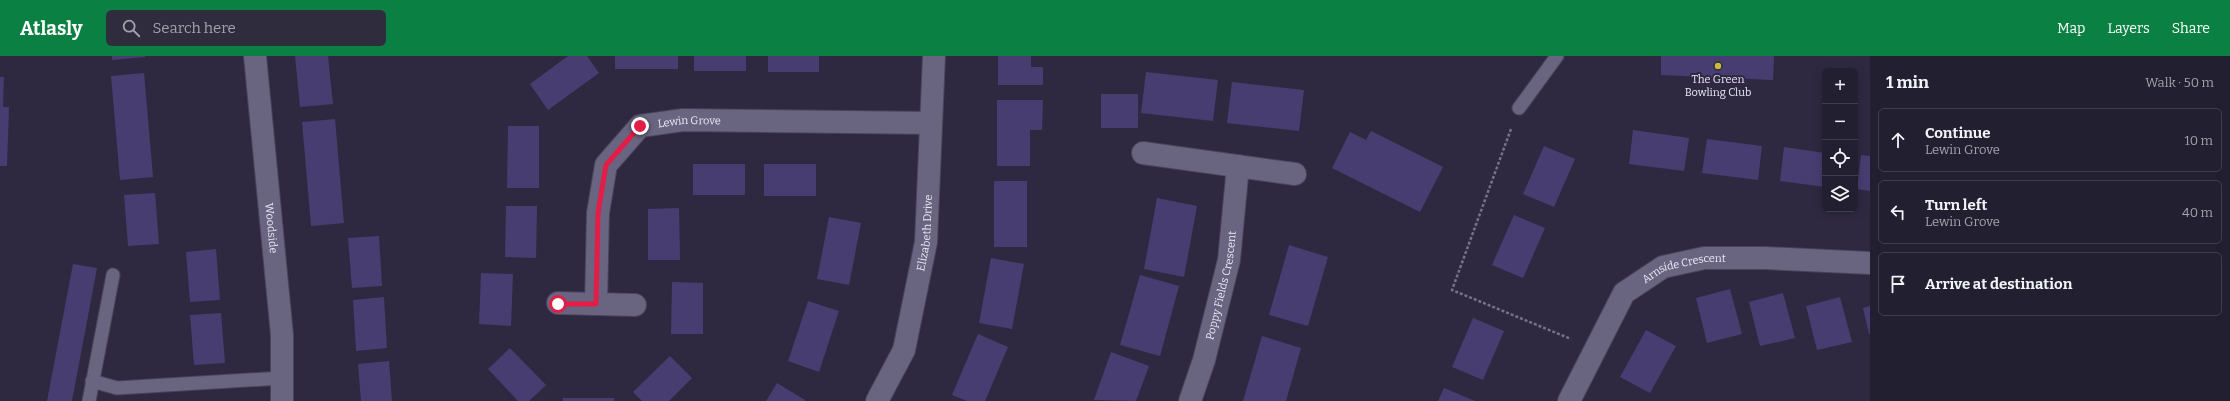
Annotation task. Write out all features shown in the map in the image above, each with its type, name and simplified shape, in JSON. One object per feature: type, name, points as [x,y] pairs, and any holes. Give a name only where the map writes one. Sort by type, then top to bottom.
[{"type":"street","name":"Woodside","points":[[256,56],[282,335],[282,401]]},
{"type":"street","name":"Elizabeth Drive","points":[[877,401],[904,350],[926,242],[934,56]]},
{"type":"street","name":"Lewin Grove","points":[[596,304],[598,213],[606,165],[640,126],[683,120],[931,123]]},
{"type":"street","points":[[1143,153],[1295,174]]},
{"type":"street","name":"Poppy Fields Crescent","points":[[1190,401],[1204,360],[1229,260],[1238,166]]},
{"type":"street","name":"Arnside Crescent","points":[[1569,401],[1624,293],[1662,267],[1704,258],[1765,258],[1870,263]]},
{"type":"street","points":[[558,304],[635,306]]},
{"type":"lane","points":[[1519,108],[1557,56]]},
{"type":"lane","points":[[89,401],[113,275]]},
{"type":"lane","points":[[92,381],[117,388],[282,378]]},
{"type":"path","points":[[1519,108],[1452,290],[1596,349]]},
{"type":"building","points":[[112,56],[145,56],[145,57],[112,60]]},
{"type":"building","points":[[295,56],[328,56],[333,104],[300,107]]},
{"type":"building","points":[[568,56],[587,56],[599,73],[548,110],[530,84]]},
{"type":"building","points":[[615,56],[678,56],[678,69],[615,69]]},
{"type":"building","points":[[694,56],[746,56],[746,71],[694,71]]},
{"type":"building","points":[[768,56],[819,56],[819,72],[768,72]]},
{"type":"building","points":[[998,56],[1031,56],[1031,67],[1043,67],[1043,85],[998,85]]},
{"type":"building","name":"The Green Bowling Club","points":[[1661,56],[1774,56],[1773,80],[1661,75]]},
{"type":"building","points":[[1146,72],[1218,80],[1213,121],[1141,113]]},
{"type":"building","points":[[144,73],[153,177],[120,180],[111,76]]},
{"type":"building","points":[[0,77],[4,77],[3,107],[9,107],[7,166],[0,166]]},
{"type":"building","points":[[1232,82],[1304,90],[1299,131],[1227,123]]},
{"type":"building","points":[[1101,94],[1138,94],[1138,128],[1101,128]]},
{"type":"building","points":[[997,100],[1043,100],[1042,130],[1030,130],[1030,166],[997,166]]},
{"type":"building","points":[[335,119],[344,223],[311,226],[302,122]]},
{"type":"building","points":[[508,126],[539,126],[539,188],[507,188]]},
{"type":"building","points":[[1633,130],[1689,138],[1684,171],[1629,164]]},
{"type":"building","points":[[1371,131],[1443,167],[1420,212],[1332,168],[1350,132],[1366,140]]},
{"type":"building","points":[[1707,139],[1762,146],[1758,180],[1702,173]]},
{"type":"building","points":[[1544,146],[1575,159],[1554,207],[1523,194]]},
{"type":"building","points":[[1784,147],[1822,153],[1822,187],[1780,181]]},
{"type":"building","points":[[1861,155],[1870,156],[1870,191],[1858,189]]},
{"type":"building","points":[[693,164],[745,164],[745,195],[693,195]]},
{"type":"building","points":[[764,164],[816,164],[816,196],[764,196]]},
{"type":"building","points":[[994,181],[1027,181],[1027,247],[994,247]]},
{"type":"building","points":[[155,193],[159,244],[128,246],[124,195]]},
{"type":"building","points":[[1157,198],[1197,206],[1184,277],[1144,269]]},
{"type":"building","points":[[506,206],[537,206],[536,258],[505,257]]},
{"type":"building","points":[[679,208],[680,260],[648,260],[648,209]]},
{"type":"building","points":[[1514,215],[1545,228],[1523,278],[1492,265]]},
{"type":"building","points":[[829,217],[861,223],[849,285],[817,279]]},
{"type":"building","points":[[379,236],[382,286],[352,288],[348,238]]},
{"type":"building","points":[[1289,245],[1328,257],[1308,326],[1269,315]]},
{"type":"building","points":[[216,249],[220,300],[190,302],[186,252]]},
{"type":"building","points":[[991,258],[1024,264],[1012,329],[979,323]]},
{"type":"building","points":[[73,264],[97,268],[72,401],[47,401]]},
{"type":"building","points":[[481,273],[513,274],[511,326],[479,324]]},
{"type":"building","points":[[1140,275],[1179,286],[1160,356],[1120,345]]},
{"type":"building","points":[[672,282],[703,283],[703,334],[671,334]]},
{"type":"building","points":[[1730,289],[1742,334],[1707,343],[1696,298]]},
{"type":"building","points":[[1783,293],[1795,338],[1760,346],[1749,302]]},
{"type":"building","points":[[384,297],[387,348],[356,351],[353,300]]},
{"type":"building","points":[[1840,297],[1852,342],[1817,350],[1806,306]]},
{"type":"building","points":[[808,301],[839,311],[819,372],[788,361]]},
{"type":"building","points":[[1870,306],[1870,334],[1869,334],[1863,308]]},
{"type":"building","points":[[221,313],[225,363],[194,365],[190,315]]},
{"type":"building","points":[[1473,318],[1504,331],[1483,380],[1452,367]]},
{"type":"building","points":[[1646,330],[1676,346],[1650,393],[1620,377]]},
{"type":"building","points":[[978,334],[1008,347],[985,401],[967,401],[952,395]]},
{"type":"building","points":[[1262,336],[1301,348],[1286,401],[1243,401]]},
{"type":"building","points":[[510,348],[546,385],[529,401],[518,401],[488,369]]},
{"type":"building","points":[[1111,352],[1149,366],[1136,401],[1094,400]]},
{"type":"building","points":[[670,356],[692,378],[669,401],[642,401],[633,392]]},
{"type":"building","points":[[389,361],[392,401],[361,401],[358,364]]},
{"type":"building","points":[[777,383],[805,400],[766,401]]},
{"type":"building","points":[[1444,388],[1475,401],[1438,401]]},
{"type":"building","points":[[563,398],[614,398],[614,401],[563,401]]},
{"type":"place","name":"The Green Bowling Club","points":[[1718,66]]},
{"type":"route","points":[[558,304],[596,304],[598,213],[606,165],[640,126]]}]
